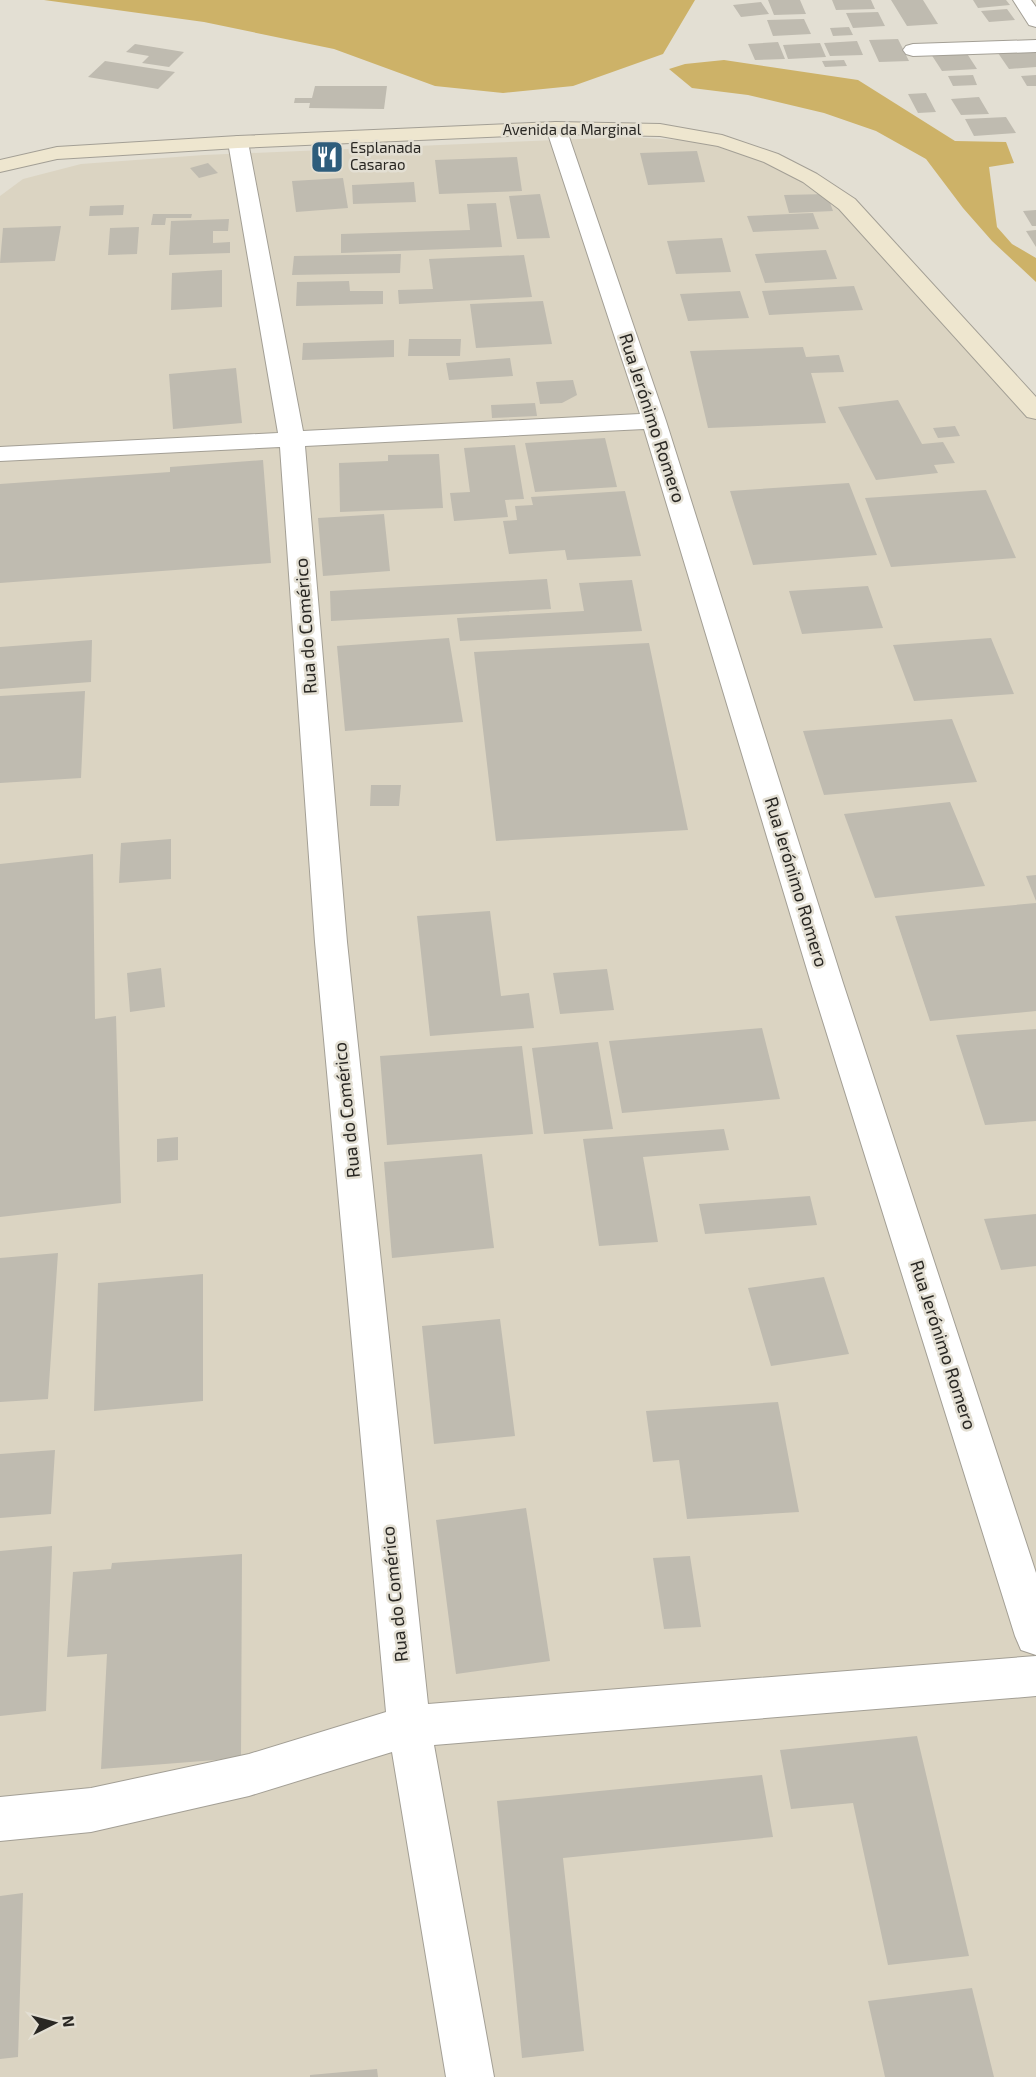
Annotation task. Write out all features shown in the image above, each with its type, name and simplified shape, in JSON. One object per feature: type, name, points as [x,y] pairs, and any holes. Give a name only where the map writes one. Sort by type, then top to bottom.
[{"type":"street","points":[[1022,0],[1036,21]]},
{"type":"street","points":[[913,50],[1036,46]]},
{"type":"street","name":"Avenida da Marginal","points":[[0,166],[57,153],[238,142],[556,128],[660,130],[722,141],[771,158],[810,178],[847,204],[1036,412]]},
{"type":"street","name":"Rua Jerónimo Romero","points":[[556,128],[654,421],[827,983],[1036,1636]]},
{"type":"street","name":"Rua do Comérico","points":[[238,142],[292,441],[331,942],[409,1726],[470,2077]]},
{"type":"street","points":[[0,454],[654,421]]},
{"type":"street","points":[[0,1819],[91,1810],[249,1775],[409,1726],[1036,1676]]},
{"type":"shaded area","points":[[44,0],[695,0],[663,54],[573,86],[503,93],[435,86],[334,49],[204,22]]},
{"type":"shaded area","points":[[724,60],[858,80],[955,141],[1006,142],[1014,163],[989,167],[997,227],[1012,244],[1036,258],[1036,282],[992,241],[963,208],[926,159],[876,131],[824,113],[748,95],[692,88],[669,69],[685,64]]},
{"type":"shaded area","points":[[629,137],[712,142],[763,160],[811,181],[1036,403],[1036,2077],[0,2077],[0,196],[23,179],[81,164],[204,155]]},
{"type":"building","points":[[768,0],[800,0],[806,14],[774,15]]},
{"type":"building","points":[[832,0],[871,0],[875,9],[836,10]]},
{"type":"building","points":[[891,0],[923,0],[938,24],[907,26]]},
{"type":"building","points":[[973,0],[1006,0],[1010,5],[978,8]]},
{"type":"building","points":[[761,2],[769,14],[741,17],[733,5]]},
{"type":"building","points":[[1007,9],[1015,20],[989,22],[981,11]]},
{"type":"building","points":[[878,12],[885,26],[853,28],[846,13]]},
{"type":"building","points":[[804,19],[811,34],[773,36],[767,20]]},
{"type":"building","points":[[849,27],[853,35],[833,36],[830,28]]},
{"type":"building","points":[[898,39],[909,61],[879,62],[869,40]]},
{"type":"building","points":[[857,41],[863,55],[830,56],[824,43]]},
{"type":"building","points":[[778,42],[785,59],[755,60],[748,44]]},
{"type":"building","points":[[820,43],[826,57],[788,59],[783,45]]},
{"type":"building","points":[[135,44],[184,52],[169,67],[142,63],[149,56],[126,52]]},
{"type":"building","points":[[1036,51],[1036,67],[1009,69],[998,53]]},
{"type":"building","points":[[966,52],[977,69],[942,71],[931,54]]},
{"type":"building","points":[[844,60],[847,66],[825,67],[822,61]]},
{"type":"building","points":[[105,61],[175,72],[158,89],[88,77]]},
{"type":"building","points":[[973,75],[977,85],[953,86],[948,76]]},
{"type":"building","points":[[1036,75],[1036,86],[1027,86],[1021,76]]},
{"type":"building","points":[[315,86],[387,86],[384,109],[309,108],[310,103],[294,103],[295,98],[312,98]]},
{"type":"building","points":[[926,93],[936,112],[918,113],[908,94]]},
{"type":"building","points":[[979,97],[989,114],[961,115],[951,99]]},
{"type":"building","points":[[1006,117],[1016,133],[974,136],[965,119]]},
{"type":"building","points":[[697,151],[705,182],[648,185],[640,153]]},
{"type":"building","points":[[517,157],[522,191],[439,194],[435,160]]},
{"type":"building","points":[[208,163],[218,173],[199,178],[190,168]]},
{"type":"building","points":[[343,178],[348,208],[296,212],[292,181]]},
{"type":"building","points":[[414,182],[416,202],[353,204],[352,185]]},
{"type":"building","points":[[540,194],[550,238],[517,239],[509,196]]},
{"type":"building","points":[[827,194],[833,211],[789,213],[784,195]]},
{"type":"building","points":[[496,203],[502,247],[341,253],[341,234],[470,230],[467,204]]},
{"type":"building","points":[[124,205],[123,215],[89,216],[90,206]]},
{"type":"building","points":[[1036,210],[1036,226],[1032,226],[1023,211]]},
{"type":"building","points":[[813,213],[819,229],[753,232],[747,216]]},
{"type":"building","points":[[153,214],[192,214],[191,218],[166,218],[165,225],[151,225]]},
{"type":"building","points":[[229,219],[228,231],[213,231],[213,243],[230,242],[230,253],[169,255],[171,221]]},
{"type":"building","points":[[61,226],[55,261],[0,263],[3,228]]},
{"type":"building","points":[[139,227],[137,254],[108,255],[110,228]]},
{"type":"building","points":[[1036,230],[1036,247],[1026,231]]},
{"type":"building","points":[[722,238],[731,272],[676,274],[667,241]]},
{"type":"building","points":[[826,250],[837,279],[765,283],[755,254]]},
{"type":"building","points":[[401,254],[400,273],[292,275],[294,256]]},
{"type":"building","points":[[524,255],[532,297],[399,304],[398,290],[433,289],[429,259]]},
{"type":"building","points":[[222,270],[222,307],[171,310],[172,273]]},
{"type":"building","points":[[349,281],[350,291],[383,291],[383,304],[296,306],[297,282]]},
{"type":"building","points":[[854,286],[863,310],[769,315],[762,291]]},
{"type":"building","points":[[740,291],[749,318],[688,321],[680,294]]},
{"type":"building","points":[[543,301],[552,344],[476,348],[470,304]]},
{"type":"building","points":[[409,339],[461,339],[460,356],[408,356]]},
{"type":"building","points":[[394,340],[394,357],[302,360],[303,343]]},
{"type":"building","points":[[803,347],[806,357],[839,355],[844,372],[811,373],[826,423],[708,428],[690,351]]},
{"type":"building","points":[[510,358],[513,376],[449,380],[446,363]]},
{"type":"building","points":[[236,368],[242,423],[173,429],[169,374]]},
{"type":"building","points":[[573,380],[577,395],[562,403],[540,404],[536,382]]},
{"type":"building","points":[[898,400],[922,444],[943,442],[955,463],[934,465],[938,473],[876,480],[838,407]]},
{"type":"building","points":[[535,403],[537,416],[492,418],[491,405]]},
{"type":"building","points":[[955,426],[960,436],[938,438],[933,428]]},
{"type":"building","points":[[605,438],[617,487],[535,492],[525,443]]},
{"type":"building","points":[[515,445],[524,499],[505,500],[508,517],[454,521],[450,493],[470,492],[464,448]]},
{"type":"building","points":[[439,454],[443,508],[340,512],[339,463],[388,461],[388,455]]},
{"type":"building","points":[[263,460],[271,563],[0,583],[0,484],[170,472],[170,467]]},
{"type":"building","points":[[849,483],[877,555],[753,565],[730,491]]},
{"type":"building","points":[[986,490],[1016,558],[891,567],[865,498]]},
{"type":"building","points":[[625,491],[641,556],[567,560],[565,550],[509,554],[503,521],[517,520],[515,506],[533,505],[531,497]]},
{"type":"building","points":[[384,514],[390,571],[323,576],[318,518]]},
{"type":"building","points":[[547,579],[551,609],[331,621],[330,591]]},
{"type":"building","points":[[632,580],[642,631],[460,641],[457,618],[584,611],[579,583]]},
{"type":"building","points":[[868,586],[883,628],[802,634],[789,591]]},
{"type":"building","points":[[449,638],[463,722],[345,731],[337,646]]},
{"type":"building","points":[[991,638],[1014,694],[914,701],[893,645]]},
{"type":"building","points":[[92,640],[91,682],[0,689],[0,647]]},
{"type":"building","points":[[649,643],[688,830],[496,841],[474,652]]},
{"type":"building","points":[[85,691],[81,778],[0,783],[0,696]]},
{"type":"building","points":[[952,719],[977,782],[824,795],[803,731]]},
{"type":"building","points":[[371,785],[401,785],[399,806],[370,806]]},
{"type":"building","points":[[950,802],[985,886],[875,898],[844,814]]},
{"type":"building","points":[[171,839],[171,879],[119,883],[121,843]]},
{"type":"building","points":[[93,854],[95,1019],[116,1016],[121,1203],[0,1217],[0,864]]},
{"type":"building","points":[[1036,875],[1036,901],[1026,876]]},
{"type":"building","points":[[1036,903],[1036,1011],[930,1021],[895,916]]},
{"type":"building","points":[[490,911],[501,996],[529,993],[534,1028],[430,1036],[417,916]]},
{"type":"building","points":[[161,968],[165,1007],[130,1012],[127,973]]},
{"type":"building","points":[[607,969],[614,1010],[560,1014],[553,973]]},
{"type":"building","points":[[762,1028],[780,1099],[622,1113],[609,1041]]},
{"type":"building","points":[[1036,1029],[1036,1121],[985,1125],[956,1035]]},
{"type":"building","points":[[598,1042],[613,1129],[544,1134],[532,1048]]},
{"type":"building","points":[[522,1046],[533,1134],[387,1145],[380,1056]]},
{"type":"building","points":[[724,1129],[729,1150],[643,1157],[658,1242],[599,1246],[583,1139]]},
{"type":"building","points":[[178,1137],[178,1160],[157,1162],[157,1139]]},
{"type":"building","points":[[482,1154],[494,1248],[392,1258],[384,1162]]},
{"type":"building","points":[[810,1196],[817,1225],[705,1234],[699,1204]]},
{"type":"building","points":[[1036,1214],[1036,1266],[1001,1270],[984,1219]]},
{"type":"building","points":[[58,1253],[48,1399],[0,1402],[0,1258]]},
{"type":"building","points":[[203,1274],[203,1401],[94,1411],[98,1283]]},
{"type":"building","points":[[824,1277],[849,1354],[771,1366],[748,1288]]},
{"type":"building","points":[[500,1319],[515,1436],[434,1444],[422,1326]]},
{"type":"building","points":[[778,1402],[799,1512],[687,1519],[679,1460],[653,1462],[646,1411]]},
{"type":"building","points":[[55,1450],[51,1514],[0,1518],[0,1454]]},
{"type":"building","points":[[526,1508],[550,1661],[456,1674],[436,1520]]},
{"type":"building","points":[[52,1546],[46,1711],[0,1716],[0,1551]]},
{"type":"building","points":[[242,1554],[241,1758],[101,1769],[107,1654],[67,1657],[73,1572],[111,1569],[112,1563]]},
{"type":"building","points":[[690,1556],[701,1627],[664,1629],[653,1558]]},
{"type":"building","points":[[917,1736],[969,1956],[888,1965],[853,1803],[791,1809],[780,1750]]},
{"type":"building","points":[[762,1775],[773,1837],[563,1858],[584,2051],[522,2058],[497,1801]]},
{"type":"building","points":[[23,1893],[18,2057],[0,2059],[0,1896]]},
{"type":"building","points":[[972,1988],[994,2077],[885,2077],[868,2001]]},
{"type":"building","points":[[377,2069],[378,2077],[310,2077],[310,2075]]},
{"type":"place","name":"Esplanada Casarao","points":[[327,157]]}]
